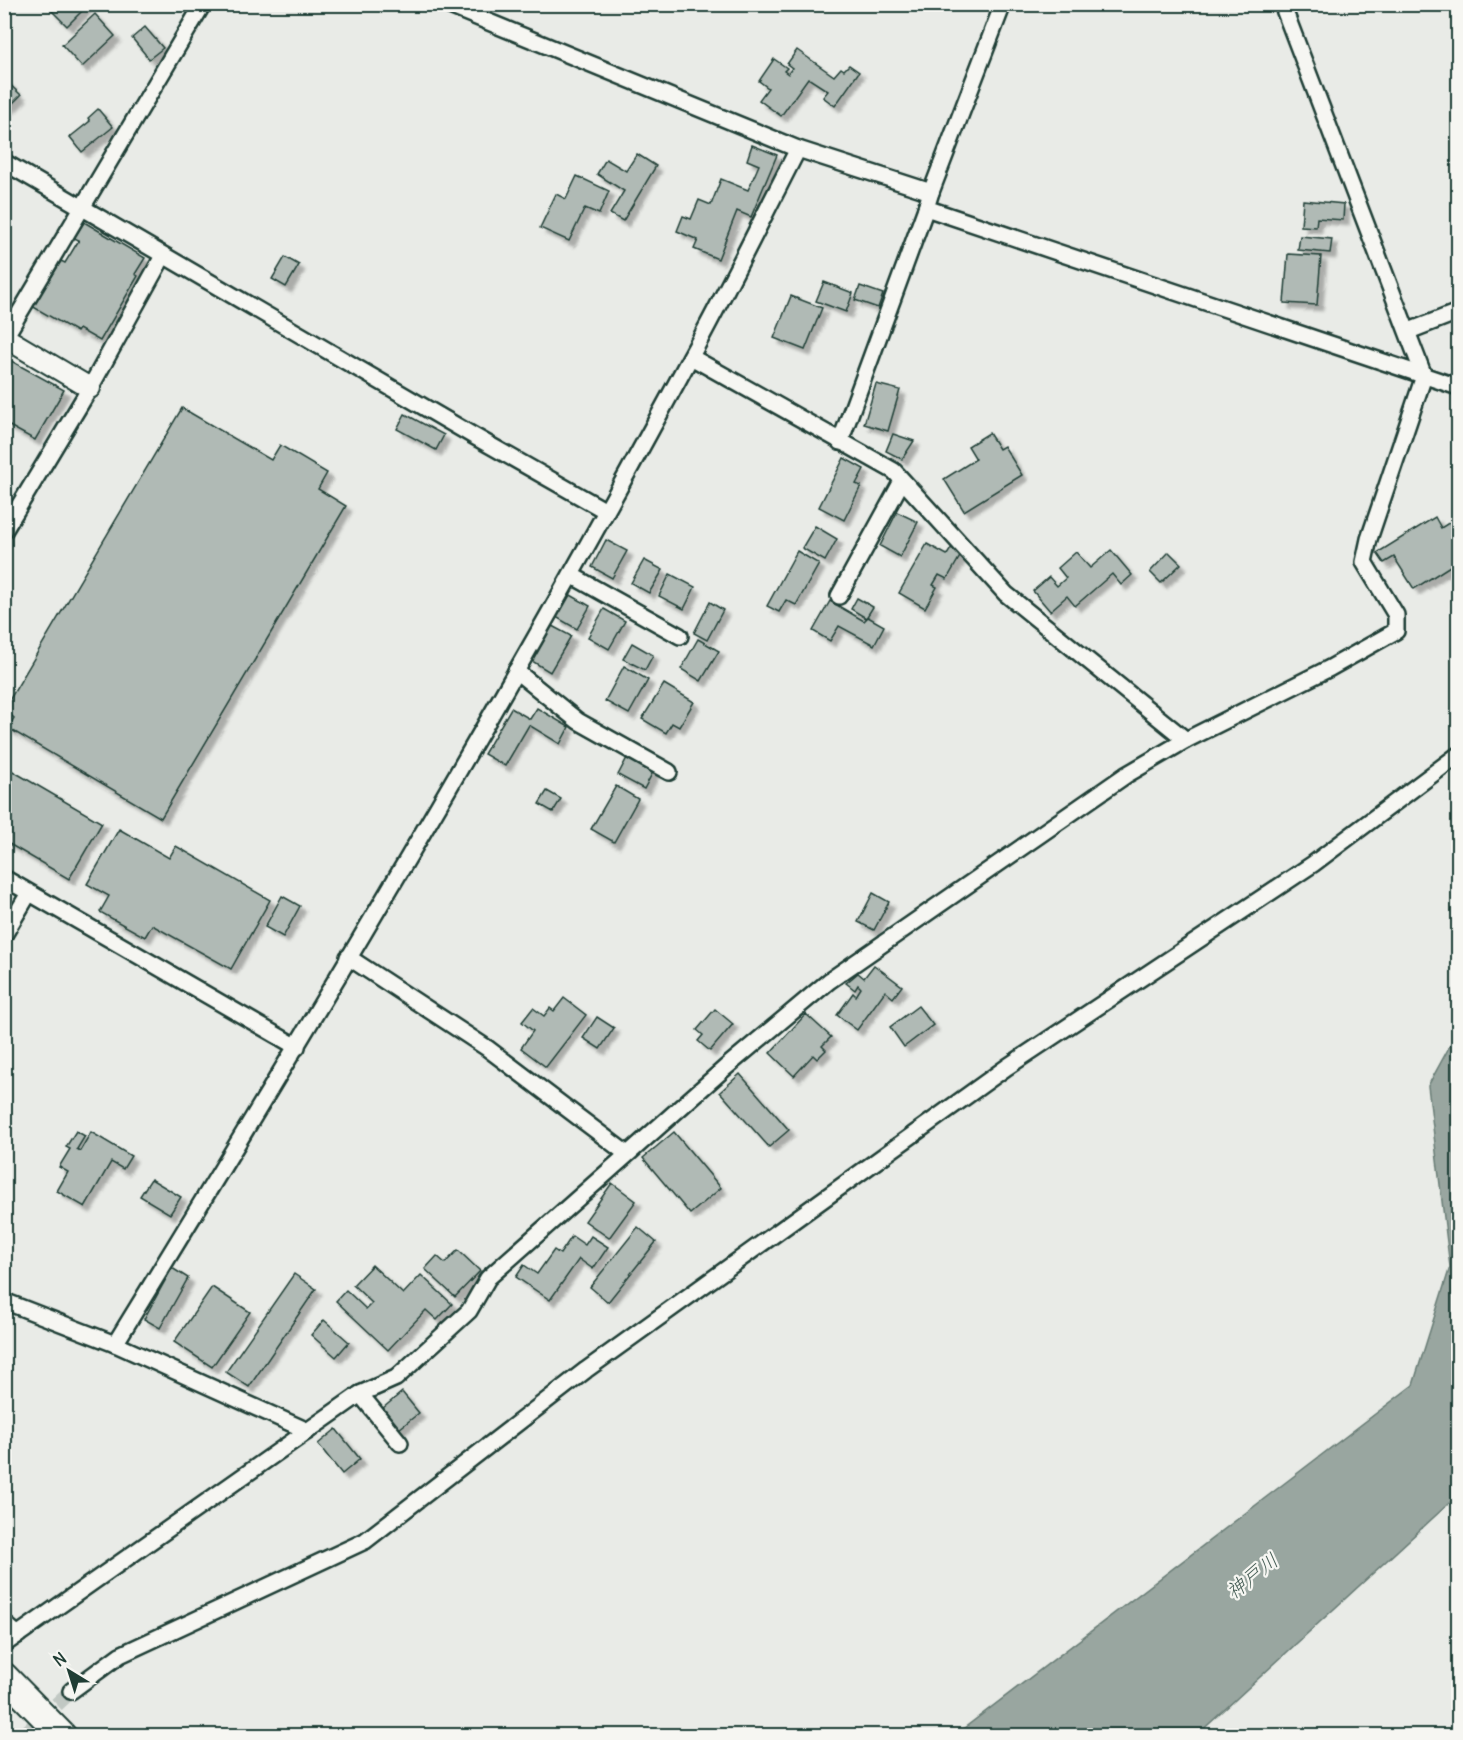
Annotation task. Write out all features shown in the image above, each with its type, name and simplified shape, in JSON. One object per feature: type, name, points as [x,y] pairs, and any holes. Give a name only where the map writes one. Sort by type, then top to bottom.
[{"type":"highway","points":[[4,1676],[63,1736]]},
{"type":"street","points":[[90,388],[5,338],[203,4]]},
{"type":"street","points":[[445,4],[798,149],[931,192]]},
{"type":"street","points":[[840,442],[931,192],[1003,4]]},
{"type":"street","points":[[4,1623],[12,1639],[360,1394],[396,1378],[469,1311],[488,1278],[627,1154],[829,981],[1126,775],[1186,740],[1330,668],[1396,631],[1396,615],[1364,562],[1369,539],[1424,376],[1409,331],[1282,4]]},
{"type":"street","points":[[115,1344],[297,1047],[571,575],[691,357],[798,149]]},
{"type":"street","points":[[4,162],[606,511]]},
{"type":"street","points":[[926,208],[1458,387]]},
{"type":"street","points":[[4,531],[90,388],[163,256]]},
{"type":"street","points":[[1409,331],[1458,312]]},
{"type":"street","points":[[691,357],[894,471],[1006,594],[1186,740]]},
{"type":"street","points":[[839,596],[902,481]]},
{"type":"street","points":[[571,575],[680,636]]},
{"type":"street","points":[[516,671],[578,721],[669,772]]},
{"type":"street","points":[[71,1691],[120,1655],[365,1541],[586,1370],[1006,1067],[1313,864],[1458,755]]},
{"type":"street","points":[[4,878],[297,1047]]},
{"type":"street","points":[[4,935],[29,893]]},
{"type":"street","points":[[348,957],[487,1048],[627,1154]]},
{"type":"street","points":[[4,1301],[115,1344],[308,1431]]},
{"type":"street","points":[[360,1394],[400,1443]]},
{"type":"water","name":"神戸川","points":[[1458,1031],[1458,1495],[1197,1735],[955,1735],[1413,1385],[1450,1267],[1428,1086]]},
{"type":"building","points":[[57,4],[89,4],[67,26],[51,10]]},
{"type":"building","points":[[95,14],[115,36],[82,67],[62,45]]},
{"type":"building","points":[[145,27],[163,48],[149,59],[132,38]]},
{"type":"building","points":[[797,50],[834,76],[841,68],[844,70],[849,65],[859,72],[835,106],[823,97],[828,91],[808,78],[781,116],[759,100],[768,88],[759,81],[774,59],[787,68],[784,71],[788,74],[792,68],[787,64]]},
{"type":"building","points":[[4,79],[21,95],[8,108],[4,104]]},
{"type":"building","points":[[98,109],[113,127],[82,152],[70,137],[90,121],[88,118]]},
{"type":"building","points":[[752,145],[777,155],[751,217],[737,211],[718,259],[694,249],[698,240],[677,231],[683,216],[691,219],[699,200],[711,205],[721,179],[748,190],[759,165],[747,160]]},
{"type":"building","points":[[637,154],[656,166],[623,221],[610,214],[624,191],[597,174],[606,159],[626,171]]},
{"type":"building","points":[[577,176],[609,191],[599,214],[585,208],[569,241],[540,228],[556,194],[566,199]]},
{"type":"building","points":[[1303,200],[1344,204],[1343,220],[1317,218],[1316,227],[1301,226]]},
{"type":"building","points":[[84,222],[145,258],[135,274],[138,276],[100,341],[79,329],[77,332],[30,305],[47,275],[51,278],[61,261],[65,263],[79,240],[74,238]]},
{"type":"building","points":[[1300,236],[1332,239],[1330,253],[1298,250]]},
{"type":"building","points":[[1288,254],[1321,256],[1317,305],[1284,303]]},
{"type":"building","points":[[285,257],[299,265],[286,287],[272,279]]},
{"type":"building","points":[[824,282],[853,293],[846,312],[816,301]]},
{"type":"building","points":[[860,286],[883,294],[878,308],[855,300]]},
{"type":"building","points":[[791,296],[822,308],[805,350],[774,338]]},
{"type":"building","points":[[4,357],[64,390],[35,440],[4,423]]},
{"type":"building","points":[[876,384],[900,390],[888,431],[864,424]]},
{"type":"building","points":[[182,408],[271,460],[280,445],[327,473],[318,489],[346,506],[161,818],[8,728],[14,718],[4,709]]},
{"type":"building","points":[[405,414],[444,435],[436,450],[397,429]]},
{"type":"building","points":[[989,433],[999,449],[1004,446],[1022,475],[964,511],[944,479],[976,459],[968,446]]},
{"type":"building","points":[[893,434],[914,441],[902,459],[886,451]]},
{"type":"building","points":[[844,458],[864,469],[856,484],[861,486],[844,520],[819,507]]},
{"type":"building","points":[[897,512],[918,522],[900,557],[880,546]]},
{"type":"building","points":[[1435,517],[1441,528],[1458,517],[1458,561],[1414,589],[1394,557],[1384,563],[1377,553]]},
{"type":"building","points":[[815,526],[837,539],[825,561],[802,548]]},
{"type":"building","points":[[606,540],[627,551],[612,578],[592,567]]},
{"type":"building","points":[[927,544],[947,555],[952,547],[962,553],[947,579],[939,575],[933,585],[937,587],[925,608],[899,593]]},
{"type":"building","points":[[1111,550],[1132,575],[1121,585],[1112,574],[1075,606],[1067,596],[1050,611],[1033,591],[1049,577],[1057,586],[1066,578],[1058,568],[1076,552],[1090,568]]},
{"type":"building","points":[[797,551],[819,564],[796,605],[786,600],[779,612],[767,606]]},
{"type":"building","points":[[1169,552],[1181,564],[1161,583],[1150,572]]},
{"type":"building","points":[[644,560],[663,570],[649,593],[631,583]]},
{"type":"building","points":[[670,574],[695,587],[684,609],[659,596]]},
{"type":"building","points":[[569,594],[590,606],[577,629],[556,617]]},
{"type":"building","points":[[857,598],[873,607],[866,618],[851,609]]},
{"type":"building","points":[[830,601],[864,621],[868,617],[884,626],[874,645],[839,626],[830,641],[813,631]]},
{"type":"building","points":[[710,602],[723,610],[707,640],[694,633]]},
{"type":"building","points":[[604,609],[625,621],[609,649],[588,637]]},
{"type":"building","points":[[552,626],[571,636],[550,672],[532,661]]},
{"type":"building","points":[[698,639],[719,651],[701,681],[681,669]]},
{"type":"building","points":[[632,643],[653,655],[645,670],[623,659]]},
{"type":"building","points":[[624,666],[648,680],[629,714],[605,701]]},
{"type":"building","points":[[664,684],[694,702],[679,727],[672,723],[666,733],[642,719]]},
{"type":"building","points":[[511,708],[530,719],[537,708],[569,727],[560,744],[529,725],[505,766],[484,754]]},
{"type":"building","points":[[629,754],[655,768],[644,789],[618,775]]},
{"type":"building","points":[[4,766],[102,823],[69,879],[4,841]]},
{"type":"building","points":[[616,786],[638,799],[614,842],[591,829]]},
{"type":"building","points":[[547,791],[561,799],[553,812],[539,804]]},
{"type":"building","points":[[119,829],[169,858],[176,846],[270,900],[231,969],[152,925],[145,937],[100,912],[109,896],[87,884]]},
{"type":"building","points":[[873,893],[889,902],[874,930],[858,922]]},
{"type":"building","points":[[282,896],[300,906],[283,937],[265,927]]},
{"type":"building","points":[[874,965],[902,986],[893,998],[885,991],[857,1030],[837,1015],[853,993],[856,996],[861,988],[858,985],[855,990],[846,983],[858,973],[864,978]]},
{"type":"building","points":[[564,998],[586,1015],[546,1067],[521,1048],[533,1031],[522,1022],[533,1008],[544,1016],[550,1008],[554,1011]]},
{"type":"building","points":[[918,1006],[933,1025],[904,1047],[890,1027]]},
{"type":"building","points":[[715,1009],[733,1024],[710,1051],[698,1041],[703,1035],[697,1030]]},
{"type":"building","points":[[806,1014],[831,1037],[822,1046],[826,1050],[817,1059],[813,1055],[794,1076],[770,1053]]},
{"type":"building","points":[[597,1017],[614,1028],[600,1049],[583,1038]]},
{"type":"building","points":[[740,1074],[789,1130],[769,1147],[720,1092]]},
{"type":"building","points":[[76,1131],[85,1136],[77,1149],[80,1151],[91,1132],[131,1156],[123,1169],[111,1162],[85,1207],[57,1191],[68,1172],[59,1167],[70,1149],[66,1147]]},
{"type":"building","points":[[674,1132],[721,1188],[690,1214],[643,1158]]},
{"type":"building","points":[[151,1179],[181,1197],[170,1214],[140,1196]]},
{"type":"building","points":[[612,1183],[636,1201],[609,1238],[585,1221]]},
{"type":"building","points":[[638,1227],[656,1242],[608,1302],[590,1287]]},
{"type":"building","points":[[572,1236],[585,1245],[591,1236],[608,1247],[593,1269],[579,1259],[550,1300],[516,1277],[524,1265],[537,1274],[554,1250],[560,1254]]},
{"type":"building","points":[[458,1250],[480,1271],[455,1297],[425,1269],[437,1256],[445,1263]]},
{"type":"building","points":[[372,1265],[403,1294],[421,1275],[452,1304],[437,1320],[426,1310],[388,1350],[336,1301],[346,1290],[366,1309],[372,1303],[353,1285]]},
{"type":"building","points":[[172,1268],[188,1278],[160,1328],[144,1319]]},
{"type":"building","points":[[294,1274],[316,1289],[249,1387],[226,1372]]},
{"type":"building","points":[[212,1287],[250,1312],[212,1367],[174,1342]]},
{"type":"building","points":[[324,1320],[349,1342],[336,1357],[311,1335]]},
{"type":"building","points":[[402,1392],[419,1413],[399,1429],[383,1408]]},
{"type":"building","points":[[336,1429],[360,1459],[342,1474],[318,1444]]},
{"type":"tunnel","points":[[23,1736],[71,1691]]}]
